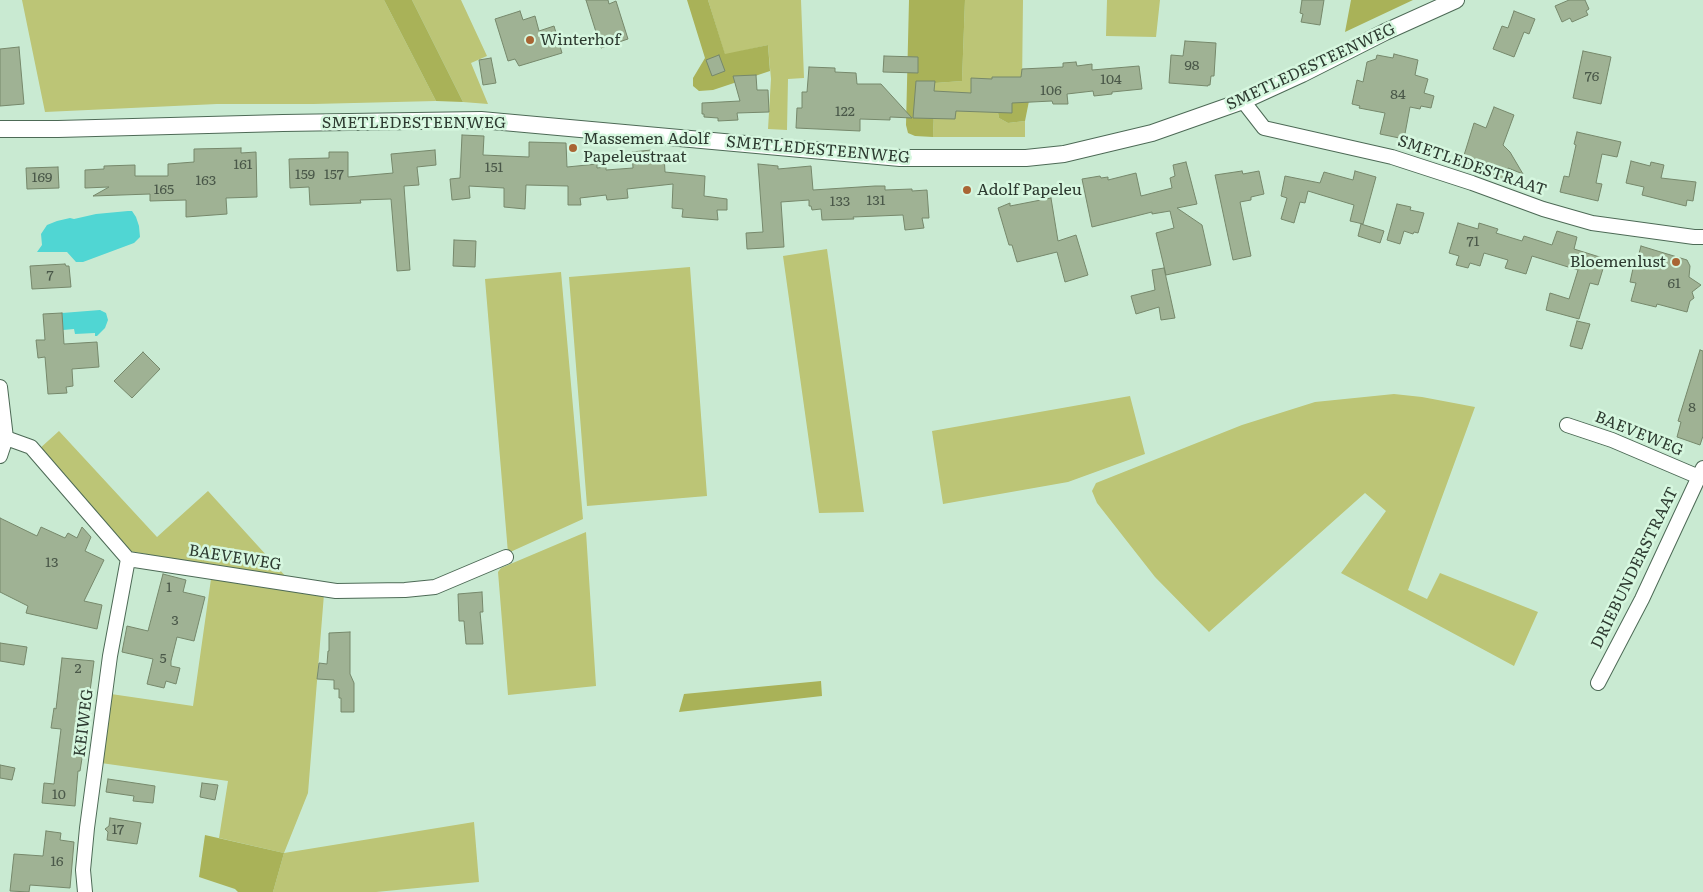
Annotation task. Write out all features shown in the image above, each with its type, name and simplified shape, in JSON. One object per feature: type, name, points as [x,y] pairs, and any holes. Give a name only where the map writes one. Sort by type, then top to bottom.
[{"type":"street","name":"SMETLEDESTEENWEG","points":[[0,129],[58,130],[283,123],[481,120],[900,158],[1026,158],[1064,154],[1152,133],[1243,100],[1302,74],[1385,32],[1456,0]]},
{"type":"street","name":"SMETLEDESTRAAT","points":[[1243,100],[1264,128],[1392,157],[1543,209],[1592,223],[1703,237]]},
{"type":"street","points":[[0,387],[6,438],[0,456]]},
{"type":"street","name":"BAEVEWEG","points":[[1567,425],[1701,472]]},
{"type":"street","points":[[6,438],[30,448],[128,559]]},
{"type":"street","name":"DRIEBUNDERSTRAAT","points":[[1598,683],[1642,599],[1701,472]]},
{"type":"street","name":"BAEVEWEG","points":[[128,559],[336,591],[405,590],[435,586],[506,557]]},
{"type":"street","name":"KEIWEG","points":[[85,892],[83,870],[87,828],[110,656],[128,559]]},
{"type":"green space","points":[[22,0],[384,0],[436,101],[217,104],[45,112]]},
{"type":"green space","points":[[384,0],[412,0],[463,102],[436,101]]},
{"type":"green space","points":[[412,0],[461,0],[487,56],[471,63],[488,104],[463,102]]},
{"type":"green space","points":[[687,0],[708,0],[725,54],[768,45],[770,71],[713,90],[699,91],[693,86],[693,78],[705,58]]},
{"type":"green space","points":[[708,0],[801,0],[804,78],[788,79],[787,130],[768,129],[771,79],[768,45],[725,55]]},
{"type":"green space","points":[[909,0],[965,0],[962,81],[935,83],[933,137],[915,136],[908,133],[906,125]]},
{"type":"green space","points":[[965,0],[1023,0],[1022,86],[996,102],[999,118],[1008,123],[1025,121],[1025,137],[933,137],[935,83],[962,81]]},
{"type":"green space","points":[[1107,0],[1160,0],[1156,37],[1106,36]]},
{"type":"green space","points":[[1351,0],[1413,0],[1345,32]]},
{"type":"green space","points":[[1030,96],[1025,121],[1008,123],[999,118],[996,102]]},
{"type":"green space","points":[[827,249],[864,512],[819,513],[783,256]]},
{"type":"green space","points":[[690,267],[707,496],[587,506],[569,277]]},
{"type":"green space","points":[[561,272],[583,519],[508,553],[485,279]]},
{"type":"green space","points":[[1394,394],[1475,407],[1408,590],[1427,599],[1440,573],[1538,612],[1514,666],[1341,573],[1386,511],[1365,493],[1209,632],[1155,577],[1097,503],[1092,491],[1096,483],[1242,425],[1315,402]]},
{"type":"green space","points":[[1130,396],[1145,454],[1068,482],[943,504],[932,431]]},
{"type":"green space","points":[[59,431],[157,537],[208,491],[288,579],[129,551],[38,450]]},
{"type":"green space","points":[[586,532],[596,686],[508,695],[498,572],[501,568]]},
{"type":"green space","points":[[211,579],[324,594],[308,793],[284,853],[219,838],[228,781],[101,763],[111,694],[193,706]]},
{"type":"green space","points":[[821,681],[822,696],[679,712],[684,694]]},
{"type":"green space","points":[[474,822],[479,882],[376,892],[273,892],[284,853]]},
{"type":"green space","points":[[205,835],[284,853],[273,892],[238,892],[235,889],[199,877]]},
{"type":"water","points":[[132,211],[139,226],[140,237],[134,243],[83,262],[76,262],[67,252],[37,252],[42,245],[41,234],[47,225],[70,218]]},
{"type":"water","points":[[100,310],[106,313],[108,320],[105,328],[97,336],[95,336],[95,333],[75,334],[74,329],[63,330],[62,313]]},
{"type":"building","points":[[586,0],[608,0],[609,4],[616,1],[628,39],[601,48]]},
{"type":"building","points":[[1302,0],[1324,0],[1320,25],[1301,22],[1303,14],[1300,13]]},
{"type":"building","points":[[1569,0],[1585,0],[1589,9],[1586,11],[1588,15],[1572,22],[1570,18],[1562,22],[1555,6]]},
{"type":"building","name":"Winterhof","points":[[520,11],[523,20],[535,16],[539,31],[554,26],[562,53],[519,66],[515,59],[508,61],[495,19]]},
{"type":"building","points":[[1514,11],[1535,19],[1529,34],[1524,32],[1514,57],[1493,49],[1502,26],[1508,28]]},
{"type":"building","points":[[1185,41],[1216,43],[1214,76],[1211,76],[1210,85],[1169,83],[1171,55],[1183,56]]},
{"type":"building","points":[[19,47],[24,104],[0,106],[0,49]]},
{"type":"building","points":[[1583,51],[1611,57],[1601,104],[1573,98]]},
{"type":"building","points":[[1394,54],[1418,60],[1415,75],[1428,79],[1424,93],[1434,96],[1431,108],[1421,106],[1420,109],[1410,107],[1404,139],[1380,134],[1385,113],[1359,108],[1360,106],[1352,104],[1357,80],[1363,82],[1367,62],[1376,59],[1377,55],[1393,58]]},
{"type":"building","points":[[719,55],[725,71],[712,76],[706,60]]},
{"type":"building","points":[[884,56],[918,57],[918,73],[883,72]]},
{"type":"building","points":[[491,58],[496,83],[483,85],[479,60]]},
{"type":"building","points":[[1076,62],[1077,66],[1092,64],[1092,70],[1139,66],[1142,89],[1094,96],[1093,91],[1067,94],[1068,104],[1053,104],[1052,101],[1012,103],[1012,113],[956,111],[955,119],[913,118],[916,81],[935,81],[934,91],[971,93],[971,78],[1021,77],[1022,69],[1063,67],[1063,63]]},
{"type":"building","points":[[809,67],[835,68],[835,72],[856,73],[857,84],[881,84],[912,118],[890,117],[890,120],[860,119],[860,131],[796,128],[797,108],[802,108],[802,92],[807,92]]},
{"type":"building","points":[[756,75],[757,90],[768,90],[769,112],[737,113],[738,120],[718,121],[718,118],[704,117],[704,114],[702,114],[702,103],[740,101],[733,76]]},
{"type":"building","points":[[1494,107],[1514,115],[1503,145],[1510,152],[1523,174],[1508,168],[1504,180],[1461,165],[1474,123],[1486,128]]},
{"type":"building","points":[[1577,132],[1621,142],[1617,157],[1602,154],[1596,183],[1602,184],[1598,201],[1560,192],[1564,176],[1569,177]]},
{"type":"building","points":[[462,135],[484,136],[483,155],[529,157],[529,142],[566,143],[567,167],[597,164],[597,168],[606,167],[606,170],[633,168],[632,152],[651,150],[652,156],[664,155],[665,172],[705,176],[704,196],[727,199],[727,210],[717,210],[718,220],[682,217],[683,209],[672,208],[673,184],[627,189],[628,198],[607,200],[606,195],[580,198],[581,205],[568,205],[568,186],[526,185],[525,209],[504,207],[504,188],[469,186],[470,198],[452,200],[450,179],[460,178]]},
{"type":"building","points":[[241,148],[241,153],[256,152],[257,197],[226,198],[227,214],[186,217],[186,200],[150,201],[150,194],[93,196],[109,187],[85,188],[85,170],[104,169],[104,166],[135,165],[135,176],[168,176],[168,164],[194,162],[194,149]]},
{"type":"building","points":[[435,150],[436,165],[417,167],[419,185],[404,186],[410,270],[397,271],[391,199],[360,200],[361,203],[310,205],[309,187],[290,188],[289,159],[329,158],[329,152],[348,152],[348,177],[393,173],[391,154]]},
{"type":"building","points":[[1631,161],[1650,166],[1651,162],[1664,165],[1661,178],[1696,182],[1693,201],[1687,200],[1686,206],[1642,195],[1644,187],[1626,183]]},
{"type":"building","points":[[1186,162],[1197,204],[1177,208],[1202,225],[1211,265],[1166,275],[1156,233],[1174,228],[1170,211],[1152,214],[1152,212],[1092,227],[1082,179],[1100,176],[1101,178],[1108,177],[1108,180],[1136,173],[1141,196],[1172,188],[1170,178],[1175,176],[1173,165]]},
{"type":"building","points":[[758,164],[778,166],[778,169],[811,166],[813,190],[885,186],[885,190],[927,190],[929,218],[922,218],[924,228],[905,230],[903,215],[822,220],[821,209],[812,210],[811,206],[809,206],[809,200],[781,202],[784,247],[747,249],[746,233],[763,232]]},
{"type":"building","points":[[58,167],[59,188],[27,189],[26,168]]},
{"type":"building","points":[[1242,171],[1243,174],[1259,171],[1264,194],[1251,197],[1251,200],[1240,202],[1251,256],[1233,260],[1215,175]]},
{"type":"building","points":[[1355,171],[1376,177],[1363,224],[1350,221],[1354,205],[1308,191],[1305,203],[1300,202],[1294,223],[1281,219],[1287,198],[1281,196],[1285,176],[1320,183],[1324,172],[1353,180]]},
{"type":"building","points":[[1051,198],[1058,241],[1076,235],[1088,275],[1065,282],[1057,252],[1017,262],[1012,245],[1009,245],[998,208],[1010,203],[1010,206]]},
{"type":"building","points":[[1397,204],[1411,207],[1410,210],[1424,213],[1418,233],[1414,232],[1413,234],[1404,231],[1400,244],[1387,240]]},
{"type":"building","points":[[1458,223],[1478,229],[1479,223],[1498,229],[1496,233],[1522,241],[1524,236],[1552,245],[1557,231],[1577,237],[1574,249],[1606,259],[1598,285],[1590,283],[1579,319],[1546,310],[1550,293],[1569,299],[1578,270],[1532,256],[1526,274],[1505,268],[1508,260],[1484,253],[1480,266],[1470,263],[1468,268],[1456,265],[1459,256],[1449,253]]},
{"type":"building","points":[[1361,224],[1384,231],[1380,243],[1358,236]]},
{"type":"building","points":[[454,240],[476,241],[475,267],[453,266]]},
{"type":"building","name":"Bloemenlust","points":[[1641,246],[1687,260],[1690,266],[1689,277],[1701,285],[1692,292],[1694,298],[1690,301],[1687,312],[1657,304],[1656,307],[1631,301],[1636,283],[1630,282]]},
{"type":"building","points":[[65,264],[69,266],[71,287],[32,289],[30,266]]},
{"type":"building","points":[[1164,268],[1175,318],[1161,320],[1159,307],[1136,314],[1131,296],[1155,290],[1152,270]]},
{"type":"building","points":[[62,313],[64,344],[97,342],[99,367],[72,369],[73,386],[66,387],[67,393],[48,394],[45,357],[38,358],[36,340],[45,340],[43,314]]},
{"type":"building","points":[[1577,321],[1590,324],[1582,349],[1570,346]]},
{"type":"building","points":[[1700,350],[1703,351],[1703,436],[1700,445],[1677,437],[1681,422],[1678,421]]},
{"type":"building","points":[[143,352],[160,369],[132,398],[114,381]]},
{"type":"building","points":[[0,518],[37,536],[41,527],[65,538],[68,533],[77,538],[82,527],[91,537],[85,551],[104,560],[84,601],[102,605],[97,629],[26,613],[28,606],[0,592]]},
{"type":"building","points":[[163,574],[186,580],[183,592],[205,597],[194,641],[177,637],[171,661],[171,666],[180,668],[176,684],[166,681],[164,688],[147,684],[153,659],[122,652],[127,626],[148,631]]},
{"type":"building","points":[[482,592],[483,612],[480,612],[483,644],[466,644],[464,621],[459,621],[458,594]]},
{"type":"building","points":[[350,632],[350,674],[354,683],[354,712],[341,712],[341,698],[339,698],[339,689],[334,689],[334,680],[317,679],[319,663],[327,664],[329,633]]},
{"type":"building","points":[[0,643],[27,647],[24,665],[0,661]]},
{"type":"building","points":[[62,658],[94,661],[87,714],[89,714],[80,771],[78,771],[75,806],[42,803],[44,783],[54,784],[61,729],[51,728],[54,708],[56,709]]},
{"type":"building","points":[[0,765],[15,768],[12,780],[0,778]]},
{"type":"building","points":[[108,779],[155,786],[153,803],[133,801],[134,796],[106,792]]},
{"type":"building","points":[[202,783],[218,785],[215,800],[200,797]]},
{"type":"building","points":[[110,818],[141,823],[137,844],[107,840],[108,832],[105,829],[109,826]]},
{"type":"building","points":[[46,831],[61,833],[60,840],[74,842],[70,888],[30,885],[29,892],[10,891],[14,854],[43,856]]},
{"type":"place","name":"Winterhof","points":[[530,40]]},
{"type":"place","name":"Massemen Adolf Papeleustraat","points":[[573,148]]},
{"type":"place","name":"Adolf Papeleu","points":[[967,190]]},
{"type":"place","name":"Bloemenlust","points":[[1676,262]]}]
